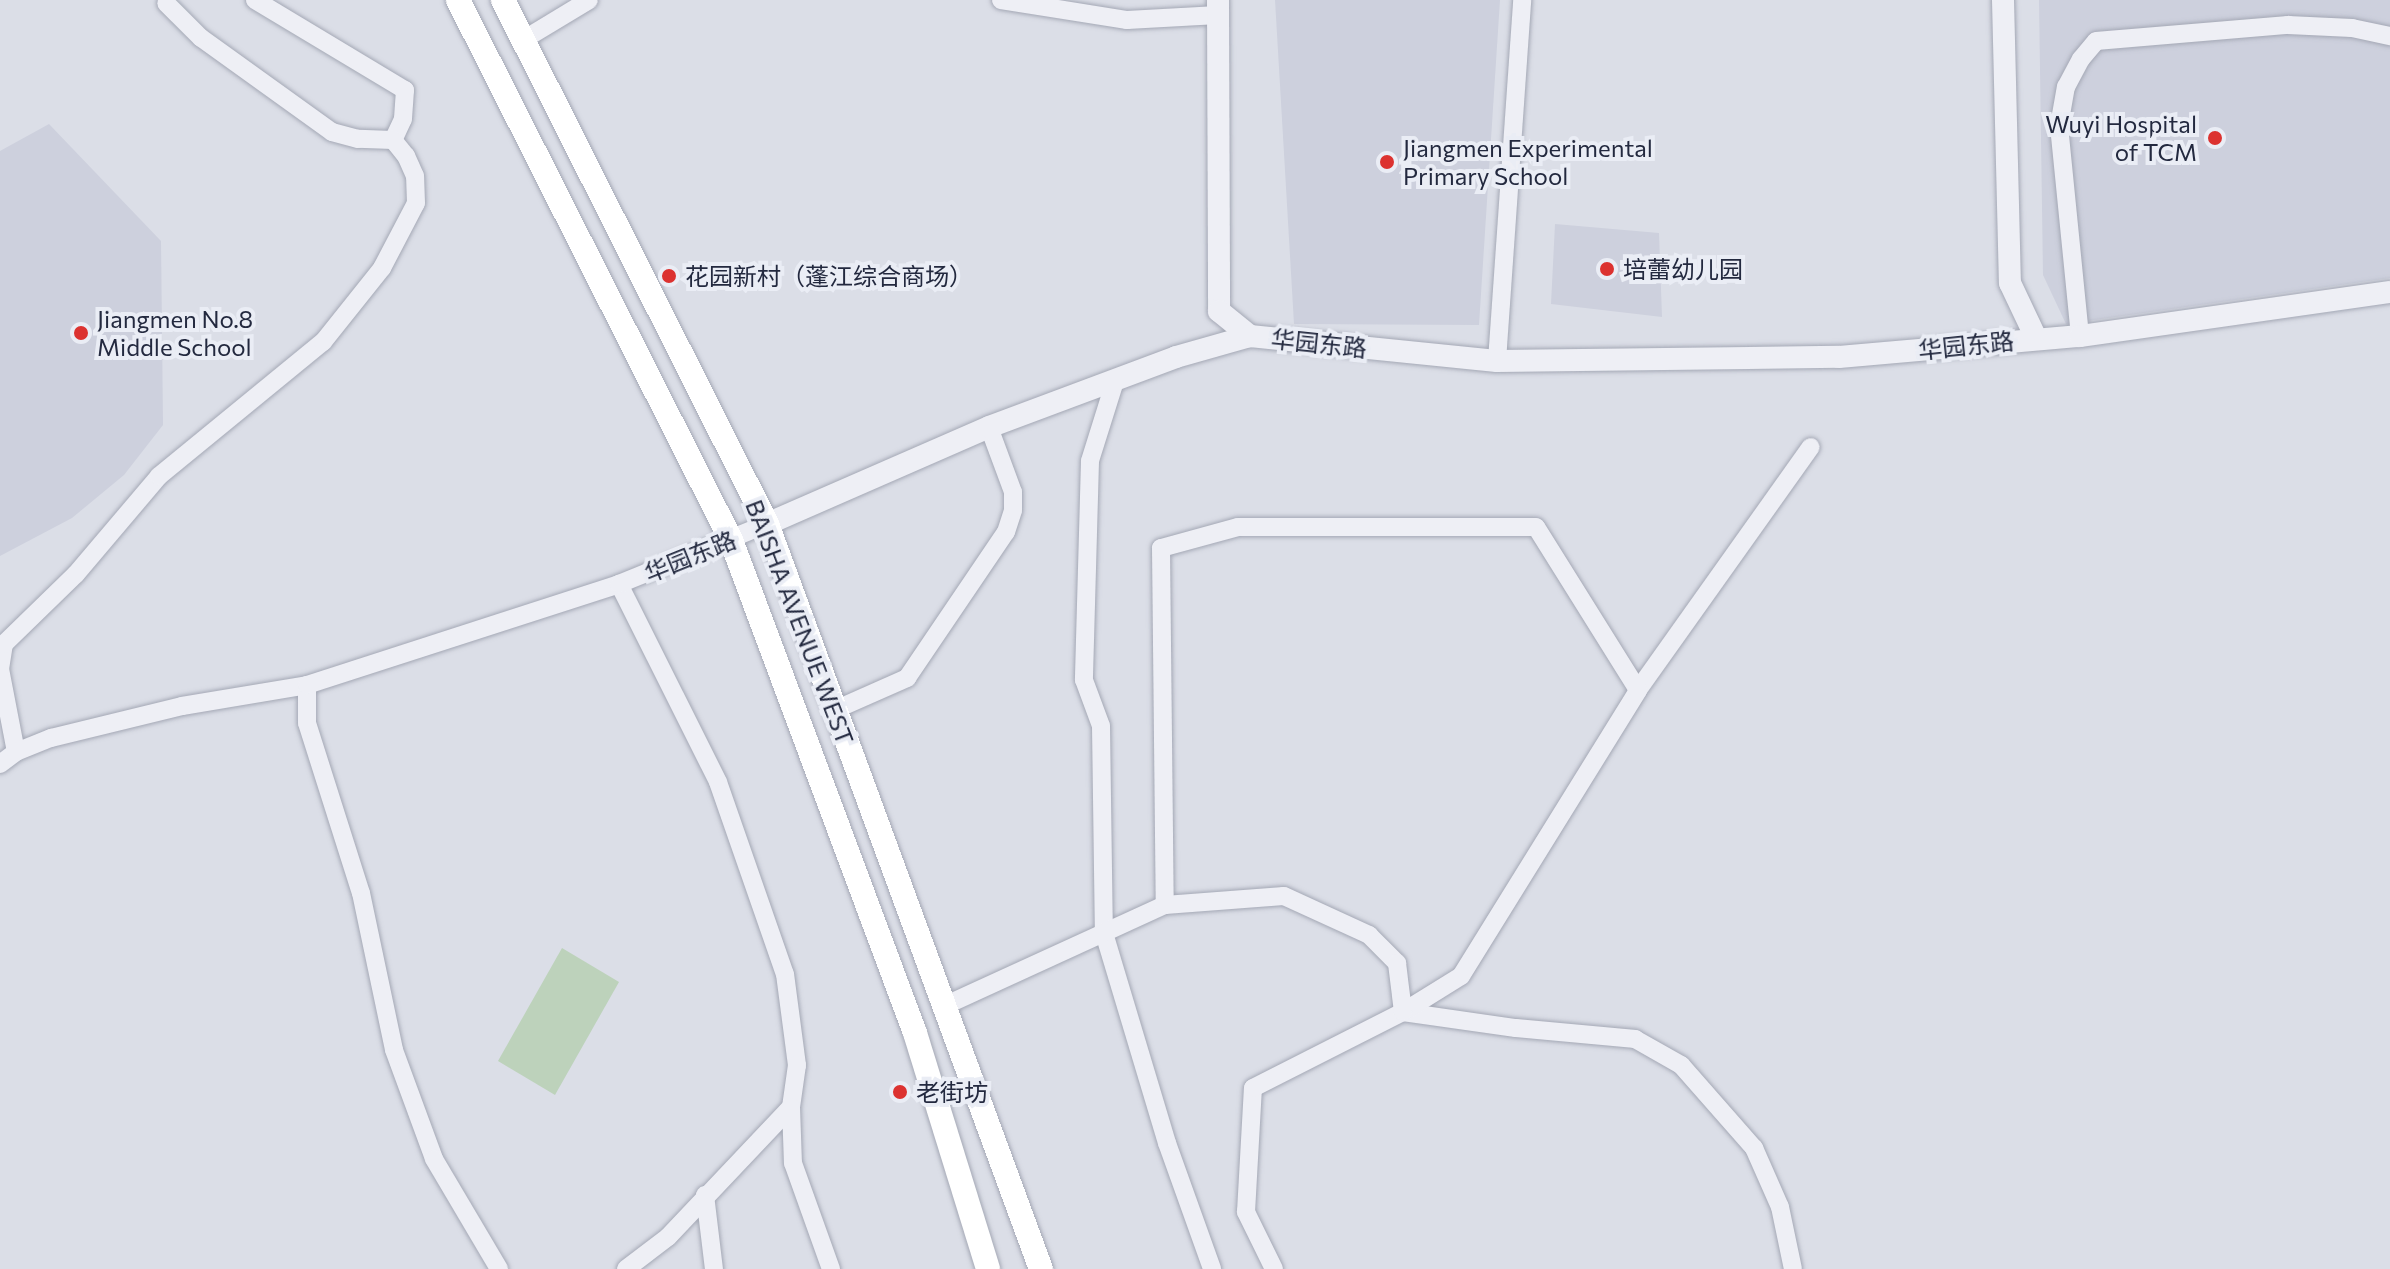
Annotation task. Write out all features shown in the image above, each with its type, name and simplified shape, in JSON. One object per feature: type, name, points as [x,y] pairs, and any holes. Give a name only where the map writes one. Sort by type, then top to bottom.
[{"type":"main road","name":"BAISHA AVENUE WEST","points":[[458,0],[731,540],[915,1033],[988,1269]]},
{"type":"main road","name":"BAISHA AVENUE WEST","points":[[503,0],[767,524],[837,709],[862,791],[1041,1269]]},
{"type":"street","points":[[255,0],[405,90],[403,119],[393,140]]},
{"type":"street","points":[[523,40],[589,0]]},
{"type":"street","points":[[1001,0],[1127,20],[1218,8],[1219,311],[1250,336]]},
{"type":"street","points":[[1497,361],[1522,0]]},
{"type":"street","points":[[2003,0],[2010,283],[2036,338]]},
{"type":"street","points":[[16,752],[1,680],[4,644],[76,574],[159,476],[323,342],[382,268],[416,203],[415,176],[406,156],[393,140],[358,139],[332,132],[201,38],[166,1]]},
{"type":"street","points":[[2080,336],[2059,126],[2066,87],[2096,41],[2288,25],[2352,28],[2390,36]]},
{"type":"street","name":"华园东路","points":[[0,764],[16,752],[51,738],[182,706],[307,685],[619,584],[731,540],[989,427],[1176,357],[1250,336],[1497,361],[1839,357],[2080,336],[2390,292]]},
{"type":"street","points":[[1115,381],[1090,461],[1084,680],[1101,726],[1104,933],[1167,1143],[1212,1269]]},
{"type":"street","points":[[837,709],[907,678],[1006,532],[1013,510],[1013,492],[989,427]]},
{"type":"street","points":[[1274,1269],[1246,1212],[1253,1088],[1403,1012],[1461,976],[1638,690],[1811,447]]},
{"type":"street","points":[[1165,905],[1161,548],[1238,527],[1536,527],[1638,690]]},
{"type":"street","points":[[619,584],[718,782],[785,974],[797,1065],[791,1107],[793,1163],[831,1269]]},
{"type":"street","points":[[307,685],[307,723],[361,893],[394,1050],[434,1159],[499,1269]]},
{"type":"street","points":[[944,1006],[1165,905],[1284,896],[1369,935],[1397,963],[1403,1012]]},
{"type":"street","points":[[1403,1012],[1516,1028],[1635,1039],[1681,1065],[1754,1148],[1780,1207],[1793,1269]]},
{"type":"street","points":[[626,1269],[668,1237],[791,1107]]},
{"type":"street","points":[[705,1195],[714,1269]]},
{"type":"shaded area","name":"Jiangmen Experimental Primary School","points":[[1275,0],[1500,0],[1479,325],[1294,324]]},
{"type":"shaded area","name":"Wuyi Hospital of TCM","points":[[2039,0],[2390,0],[2390,278],[2066,324],[2043,275]]},
{"type":"shaded area","name":"Jiangmen No.8 Middle School","points":[[49,124],[161,241],[163,425],[124,475],[72,518],[0,556],[0,151]]},
{"type":"shaded area","name":"培蕾幼儿园","points":[[1555,224],[1659,233],[1662,317],[1551,304]]},
{"type":"green space","points":[[562,948],[619,982],[555,1095],[498,1061]]},
{"type":"place","name":"Wuyi Hospital of TCM","points":[[2215,138]]},
{"type":"place","name":"Jiangmen Experimental Primary School","points":[[1387,162]]},
{"type":"place","name":"培蕾幼儿园","points":[[1607,269]]},
{"type":"place","name":"花园新村（蓬江综合商场）","points":[[669,276]]},
{"type":"place","name":"Jiangmen No.8 Middle School","points":[[81,333]]},
{"type":"place","name":"老街坊","points":[[900,1092]]}]
